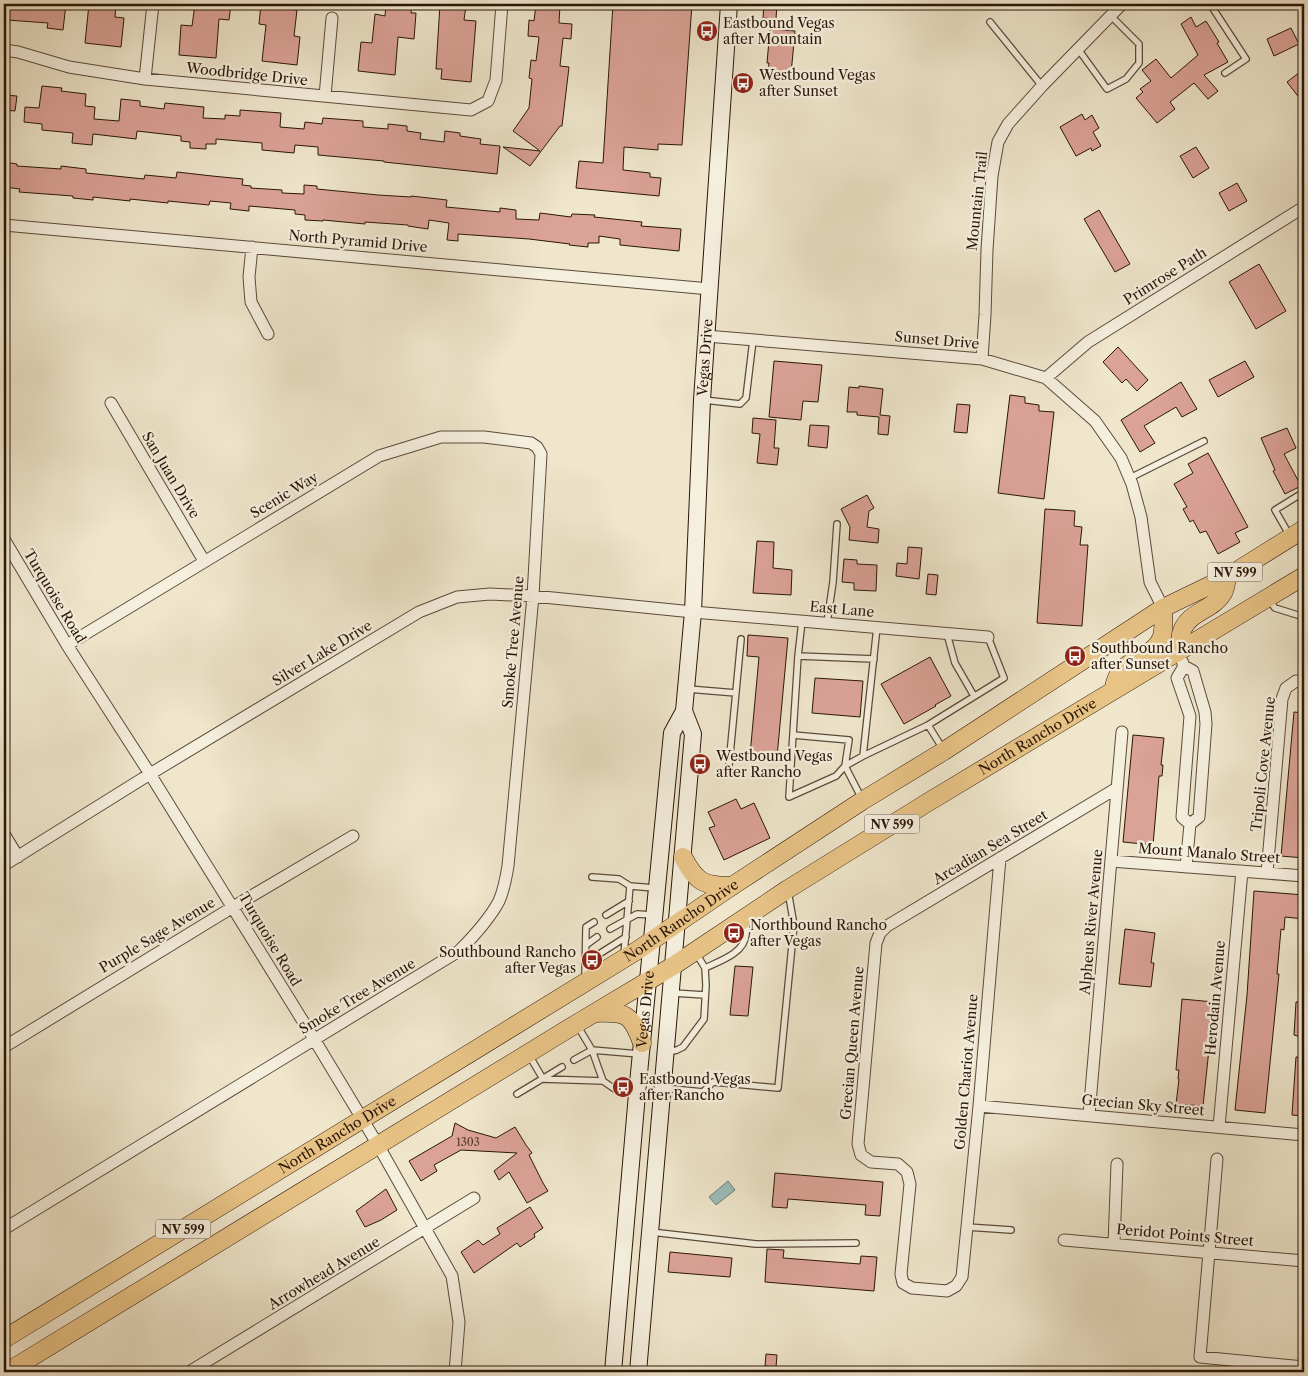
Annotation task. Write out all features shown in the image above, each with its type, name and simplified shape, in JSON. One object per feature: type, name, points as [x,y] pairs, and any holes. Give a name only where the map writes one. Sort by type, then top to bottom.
[{"type":"main road","name":"Vegas Drive","points":[[613,1372],[672,732],[684,711],[693,612],[702,400],[729,4]]},
{"type":"main road","name":"North Rancho Drive","points":[[4,1339],[624,959],[862,801],[944,751],[1163,608],[1227,577],[1298,534]]},
{"type":"main road","name":"North Rancho Drive","points":[[7,1372],[673,966],[788,889],[1114,689],[1182,658],[1268,598],[1304,576]]},
{"type":"main road","points":[[1182,658],[1181,634],[1185,624],[1190,618],[1218,600],[1224,592],[1227,577]]},
{"type":"main road","points":[[1114,689],[1118,674],[1123,668],[1158,645],[1163,631],[1163,608]]},
{"type":"main road","name":"Vegas Drive","points":[[638,1372],[693,734],[684,711]]},
{"type":"main road","points":[[683,857],[694,876],[702,881],[718,886],[732,886]]},
{"type":"main road","points":[[594,1013],[613,1012],[624,1014],[637,1028],[642,1048]]},
{"type":"street","points":[[146,79],[153,4]]},
{"type":"street","name":"Woodbridge Drive","points":[[4,50],[18,52],[69,67],[146,79],[471,110],[488,101],[496,80],[502,4]]},
{"type":"street","name":"Mountain Trail","points":[[982,358],[992,176],[998,142],[1008,124],[1042,86],[1122,4]]},
{"type":"street","points":[[325,96],[332,18]]},
{"type":"street","name":"Primrose Path","points":[[1046,378],[1088,342],[1304,207]]},
{"type":"street","name":"North Pyramid Drive","points":[[4,225],[710,289]]},
{"type":"street","points":[[252,247],[249,277],[251,302],[268,334]]},
{"type":"street","name":"Sunset Drive","points":[[706,336],[982,358],[1046,378],[1095,421],[1121,458],[1130,478],[1141,517],[1150,582],[1163,608]]},
{"type":"street","name":"San Juan Drive","points":[[111,403],[204,562]]},
{"type":"street","name":"Scenic Way","points":[[67,645],[378,456],[441,437],[484,437],[531,443],[537,446]]},
{"type":"street","name":"Smoke Tree Avenue","points":[[4,1229],[460,951],[488,918],[499,900],[508,866],[533,596],[541,454],[537,446]]},
{"type":"street","name":"Turquoise Road","points":[[4,539],[67,645],[150,774],[314,1039],[378,1145],[452,1276],[459,1322],[455,1372]]},
{"type":"street","name":"Silver Lake Drive","points":[[4,865],[150,774],[419,612],[457,597],[490,594],[533,596],[693,612]]},
{"type":"street","name":"East Lane","points":[[693,612],[988,637]]},
{"type":"street","points":[[1182,658],[1177,678],[1190,716],[1182,816],[1190,824]]},
{"type":"street","points":[[1182,658],[1193,672],[1205,712],[1206,737],[1199,818],[1190,824]]},
{"type":"street","name":"Tripoli Cove Avenue","points":[[1267,873],[1282,699],[1286,688],[1296,681],[1304,682]]},
{"type":"street","name":"Alpheus River Avenue","points":[[1089,1115],[1122,732]]},
{"type":"street","name":"Arcadian Sea Street","points":[[880,933],[887,926],[1117,788]]},
{"type":"street","points":[[1186,867],[1190,824]]},
{"type":"street","points":[[4,834],[18,857]]},
{"type":"street","name":"Purple Sage Avenue","points":[[4,1047],[353,836]]},
{"type":"street","name":"Golden Chariot Avenue","points":[[956,1286],[962,1277],[1000,858]]},
{"type":"street","name":"Mount Manalo Street","points":[[1111,861],[1304,876]]},
{"type":"street","name":"Herodain Avenue","points":[[1219,1127],[1242,871]]},
{"type":"street","name":"Grecian Queen Avenue","points":[[880,933],[876,943],[858,1144],[861,1156],[870,1162],[898,1164],[907,1172],[910,1184],[901,1274],[903,1283],[912,1288],[947,1291],[956,1286]]},
{"type":"street","name":"Grecian Sky Street","points":[[979,1106],[1304,1135]]},
{"type":"street","points":[[1217,1159],[1200,1357],[1304,1368]]},
{"type":"street","points":[[1114,1244],[1117,1164]]},
{"type":"street","name":"Arrowhead Avenue","points":[[190,1372],[474,1198]]},
{"type":"street","name":"Peridot Points Street","points":[[1064,1240],[1304,1261]]},
{"type":"lane","points":[[1210,4],[1246,59],[1224,73]]},
{"type":"lane","points":[[1078,49],[1107,89],[1126,80],[1139,63],[1139,44],[1111,16]]},
{"type":"lane","points":[[990,22],[1042,86]]},
{"type":"lane","points":[[702,400],[740,404],[746,398],[753,340]]},
{"type":"lane","points":[[1130,478],[1204,441]]},
{"type":"lane","points":[[1298,534],[1275,510],[1304,492]]},
{"type":"lane","points":[[827,623],[833,582],[837,524]]},
{"type":"lane","points":[[1268,598],[1275,608],[1304,617]]},
{"type":"lane","points":[[802,621],[789,797],[836,776],[845,766],[928,725],[1004,678],[988,637]]},
{"type":"lane","points":[[863,756],[877,628]]},
{"type":"lane","points":[[947,634],[955,663],[974,696]]},
{"type":"lane","points":[[729,765],[741,639]]},
{"type":"lane","points":[[798,656],[874,659]]},
{"type":"lane","points":[[686,689],[736,692]]},
{"type":"lane","points":[[928,725],[944,751]]},
{"type":"lane","points":[[793,735],[849,740],[845,766],[862,801]]},
{"type":"lane","points":[[1184,794],[1201,795]]},
{"type":"lane","points":[[592,877],[620,879],[630,886],[657,888]]},
{"type":"lane","points":[[624,959],[630,886]]},
{"type":"lane","points":[[663,1088],[703,1092],[713,1082],[778,1088],[794,926],[788,889]]},
{"type":"lane","points":[[606,915],[629,901]]},
{"type":"lane","points":[[610,929],[637,914],[654,915]]},
{"type":"lane","points":[[705,968],[728,957],[741,948],[747,936],[746,917]]},
{"type":"lane","points":[[585,983],[586,927],[594,922]]},
{"type":"lane","points":[[586,945],[597,937]]},
{"type":"lane","points":[[585,963],[626,937]]},
{"type":"lane","points":[[666,1052],[683,1048],[704,1019],[706,995],[705,968],[695,950]]},
{"type":"lane","points":[[671,993],[706,995]]},
{"type":"lane","points":[[576,1024],[592,1050],[603,1081]]},
{"type":"lane","points":[[574,1060],[592,1050],[642,1048]]},
{"type":"lane","points":[[528,1053],[543,1079]]},
{"type":"lane","points":[[517,1094],[562,1067]]},
{"type":"lane","points":[[543,1079],[603,1081],[619,1092],[638,1094]]},
{"type":"lane","points":[[966,1227],[1010,1230]]},
{"type":"lane","points":[[651,1232],[756,1244],[856,1243]]},
{"type":"water","points":[[728,1181],[735,1190],[716,1205],[709,1197]]},
{"type":"building","points":[[8,4],[66,4],[63,30],[47,28],[48,23],[7,20]]},
{"type":"building","points":[[89,4],[116,4],[115,17],[124,18],[121,47],[85,43]]},
{"type":"building","points":[[195,4],[231,4],[229,20],[219,19],[216,58],[179,55],[181,25],[192,26]]},
{"type":"building","points":[[261,4],[287,4],[287,9],[297,10],[294,36],[300,37],[297,65],[262,61],[266,25],[259,24]]},
{"type":"building","points":[[386,4],[412,4],[411,13],[416,13],[414,39],[398,37],[395,75],[358,71],[361,42],[372,43],[375,14],[385,16]]},
{"type":"building","points":[[440,4],[466,6],[464,20],[476,21],[471,82],[441,79],[442,69],[436,69]]},
{"type":"building","points":[[536,4],[560,5],[559,23],[572,24],[571,39],[563,38],[560,66],[569,67],[562,126],[560,126],[530,166],[503,147],[540,151],[513,131],[529,108],[532,79],[529,78],[531,60],[536,61],[539,37],[528,36],[529,20],[534,21]]},
{"type":"building","points":[[613,4],[692,4],[682,145],[658,144],[658,150],[624,147],[623,170],[650,173],[650,177],[661,178],[659,196],[576,188],[579,161],[603,163]]},
{"type":"building","points":[[764,4],[777,4],[776,19],[763,18]]},
{"type":"building","points":[[1191,17],[1196,27],[1206,21],[1219,42],[1217,43],[1228,62],[1204,75],[1218,91],[1208,99],[1194,83],[1170,102],[1175,109],[1157,123],[1136,98],[1143,92],[1140,89],[1151,81],[1142,70],[1156,59],[1171,78],[1198,55],[1181,24]]},
{"type":"building","points":[[1291,28],[1299,44],[1274,56],[1267,39]]},
{"type":"building","points":[[770,29],[795,31],[791,74],[768,72]]},
{"type":"building","points":[[1304,69],[1304,104],[1287,82]]},
{"type":"building","points":[[42,86],[62,88],[61,91],[86,94],[85,106],[95,107],[94,119],[119,121],[121,99],[140,101],[140,106],[164,109],[165,103],[204,107],[203,118],[225,119],[225,115],[240,116],[240,110],[281,113],[280,127],[304,129],[305,122],[322,124],[323,118],[363,121],[363,127],[388,129],[388,124],[407,126],[407,131],[421,133],[420,139],[444,142],[445,131],[460,133],[460,136],[481,139],[480,144],[500,146],[497,174],[318,155],[318,147],[295,145],[294,153],[262,150],[262,143],[216,139],[216,144],[206,144],[206,149],[190,148],[190,142],[181,141],[181,136],[137,131],[136,139],[93,134],[92,145],[72,143],[73,133],[42,130],[42,124],[24,122],[25,107],[39,108]]},
{"type":"building","points":[[4,95],[17,96],[15,111],[4,110]]},
{"type":"building","points":[[1082,114],[1085,120],[1092,115],[1099,128],[1093,132],[1101,146],[1092,151],[1091,148],[1076,156],[1060,127]]},
{"type":"building","points":[[1196,147],[1209,168],[1193,178],[1180,156]]},
{"type":"building","points":[[4,162],[17,164],[17,166],[61,169],[61,166],[86,169],[86,173],[144,179],[145,175],[176,178],[177,172],[243,179],[242,185],[251,186],[251,188],[282,190],[282,193],[304,194],[304,185],[317,186],[317,189],[447,200],[446,207],[500,212],[500,208],[516,210],[516,219],[539,220],[540,213],[571,217],[572,214],[595,215],[594,217],[642,222],[641,226],[681,229],[679,251],[620,245],[620,239],[599,236],[599,243],[588,243],[588,247],[529,239],[458,234],[458,241],[447,240],[449,223],[429,220],[428,229],[408,225],[305,220],[305,215],[295,214],[295,210],[249,206],[249,211],[230,209],[231,203],[210,201],[209,205],[93,197],[93,200],[73,198],[73,196],[19,192],[20,189],[4,187]]},
{"type":"building","points":[[1237,183],[1247,201],[1229,211],[1219,193]]},
{"type":"building","points":[[1099,210],[1130,264],[1115,272],[1084,219]]},
{"type":"building","points":[[1259,264],[1286,311],[1256,329],[1229,282]]},
{"type":"building","points":[[1118,347],[1148,380],[1137,391],[1126,379],[1122,383],[1103,362]]},
{"type":"building","points":[[774,361],[822,365],[818,402],[803,401],[801,420],[769,417]]},
{"type":"building","points":[[1245,361],[1254,377],[1218,397],[1209,380]]},
{"type":"building","points":[[1181,382],[1197,409],[1182,417],[1176,407],[1144,426],[1155,443],[1140,452],[1121,420]]},
{"type":"building","points":[[859,386],[883,389],[880,415],[890,416],[888,435],[878,434],[879,417],[857,415],[857,412],[847,412],[849,387],[859,388]]},
{"type":"building","points":[[1010,395],[1025,397],[1025,403],[1039,405],[1039,411],[1054,412],[1044,499],[998,493]]},
{"type":"building","points":[[957,404],[970,405],[967,433],[954,432]]},
{"type":"building","points":[[753,418],[776,420],[774,448],[779,448],[777,465],[757,463],[760,434],[752,433]]},
{"type":"building","points":[[810,425],[829,426],[827,448],[808,446]]},
{"type":"building","points":[[1287,428],[1296,448],[1284,454],[1301,486],[1285,494],[1273,471],[1275,470],[1261,438]]},
{"type":"building","points":[[1208,453],[1248,527],[1235,533],[1240,542],[1218,554],[1206,531],[1200,533],[1193,520],[1190,522],[1183,509],[1187,507],[1174,484],[1193,473],[1188,464]]},
{"type":"building","points":[[867,495],[874,508],[869,511],[867,527],[879,529],[878,543],[849,540],[850,527],[841,509]]},
{"type":"building","points":[[1045,509],[1075,511],[1074,526],[1082,527],[1080,545],[1088,545],[1082,626],[1037,623]]},
{"type":"building","points":[[757,541],[774,542],[773,568],[792,570],[791,595],[753,593]]},
{"type":"building","points":[[908,547],[922,548],[919,579],[896,576],[897,563],[907,564]]},
{"type":"building","points":[[844,559],[857,560],[857,564],[877,565],[876,591],[854,590],[854,583],[842,582]]},
{"type":"building","points":[[928,574],[938,575],[936,595],[926,594]]},
{"type":"building","points":[[748,635],[788,638],[777,757],[750,755],[759,657],[747,656]]},
{"type":"building","points":[[930,657],[951,696],[904,724],[881,684]]},
{"type":"building","points":[[815,678],[863,681],[860,717],[812,713]]},
{"type":"building","points":[[1294,712],[1304,713],[1304,858],[1281,856]]},
{"type":"building","points":[[1133,735],[1164,738],[1161,765],[1163,765],[1162,776],[1159,776],[1153,845],[1123,842]]},
{"type":"building","points":[[736,799],[741,809],[754,803],[770,838],[724,860],[709,828],[715,826],[708,812]]},
{"type":"building","points":[[1254,891],[1304,895],[1304,919],[1285,917],[1284,930],[1281,929],[1277,974],[1279,974],[1265,1113],[1235,1110],[1247,995]]},
{"type":"building","points":[[1125,929],[1155,933],[1151,963],[1154,963],[1151,987],[1119,984]]},
{"type":"building","points":[[735,966],[753,967],[748,1016],[730,1015]]},
{"type":"building","points":[[1182,999],[1214,1002],[1203,1106],[1176,1104],[1179,1070],[1176,1070]]},
{"type":"building","points":[[1296,1002],[1304,1002],[1304,1038],[1294,1035]]},
{"type":"building","points":[[1296,1057],[1304,1057],[1304,1116],[1292,1115]]},
{"type":"building","points":[[455,1123],[468,1130],[496,1138],[515,1127],[532,1153],[529,1155],[548,1191],[527,1203],[509,1172],[499,1180],[494,1171],[517,1153],[461,1150],[434,1165],[437,1171],[421,1181],[409,1161],[452,1136]]},
{"type":"building","points":[[775,1173],[883,1182],[880,1216],[865,1215],[866,1205],[788,1199],[787,1208],[772,1207]]},
{"type":"building","points":[[386,1189],[397,1210],[365,1227],[356,1211]]},
{"type":"building","points":[[530,1207],[543,1228],[534,1234],[535,1237],[520,1247],[517,1243],[474,1273],[461,1252],[478,1240],[483,1245],[500,1234],[497,1228]]},
{"type":"building","points":[[767,1249],[784,1250],[783,1258],[860,1264],[861,1256],[877,1257],[874,1291],[765,1282]]},
{"type":"building","points":[[670,1252],[732,1258],[730,1277],[668,1272]]},
{"type":"building","points":[[766,1354],[777,1355],[776,1367],[765,1366]]},
{"type":"place","name":"Eastbound Vegas after Mountain","points":[[707,31]]},
{"type":"place","name":"Westbound Vegas after Sunset","points":[[743,83]]},
{"type":"place","name":"Southbound Rancho after Sunset","points":[[1075,656]]},
{"type":"place","name":"Westbound Vegas after Rancho","points":[[700,764]]},
{"type":"place","name":"Northbound Rancho after Vegas","points":[[734,933]]},
{"type":"place","name":"Southbound Rancho after Vegas","points":[[592,960]]},
{"type":"place","name":"Eastbound Vegas after Rancho","points":[[623,1087]]}]
